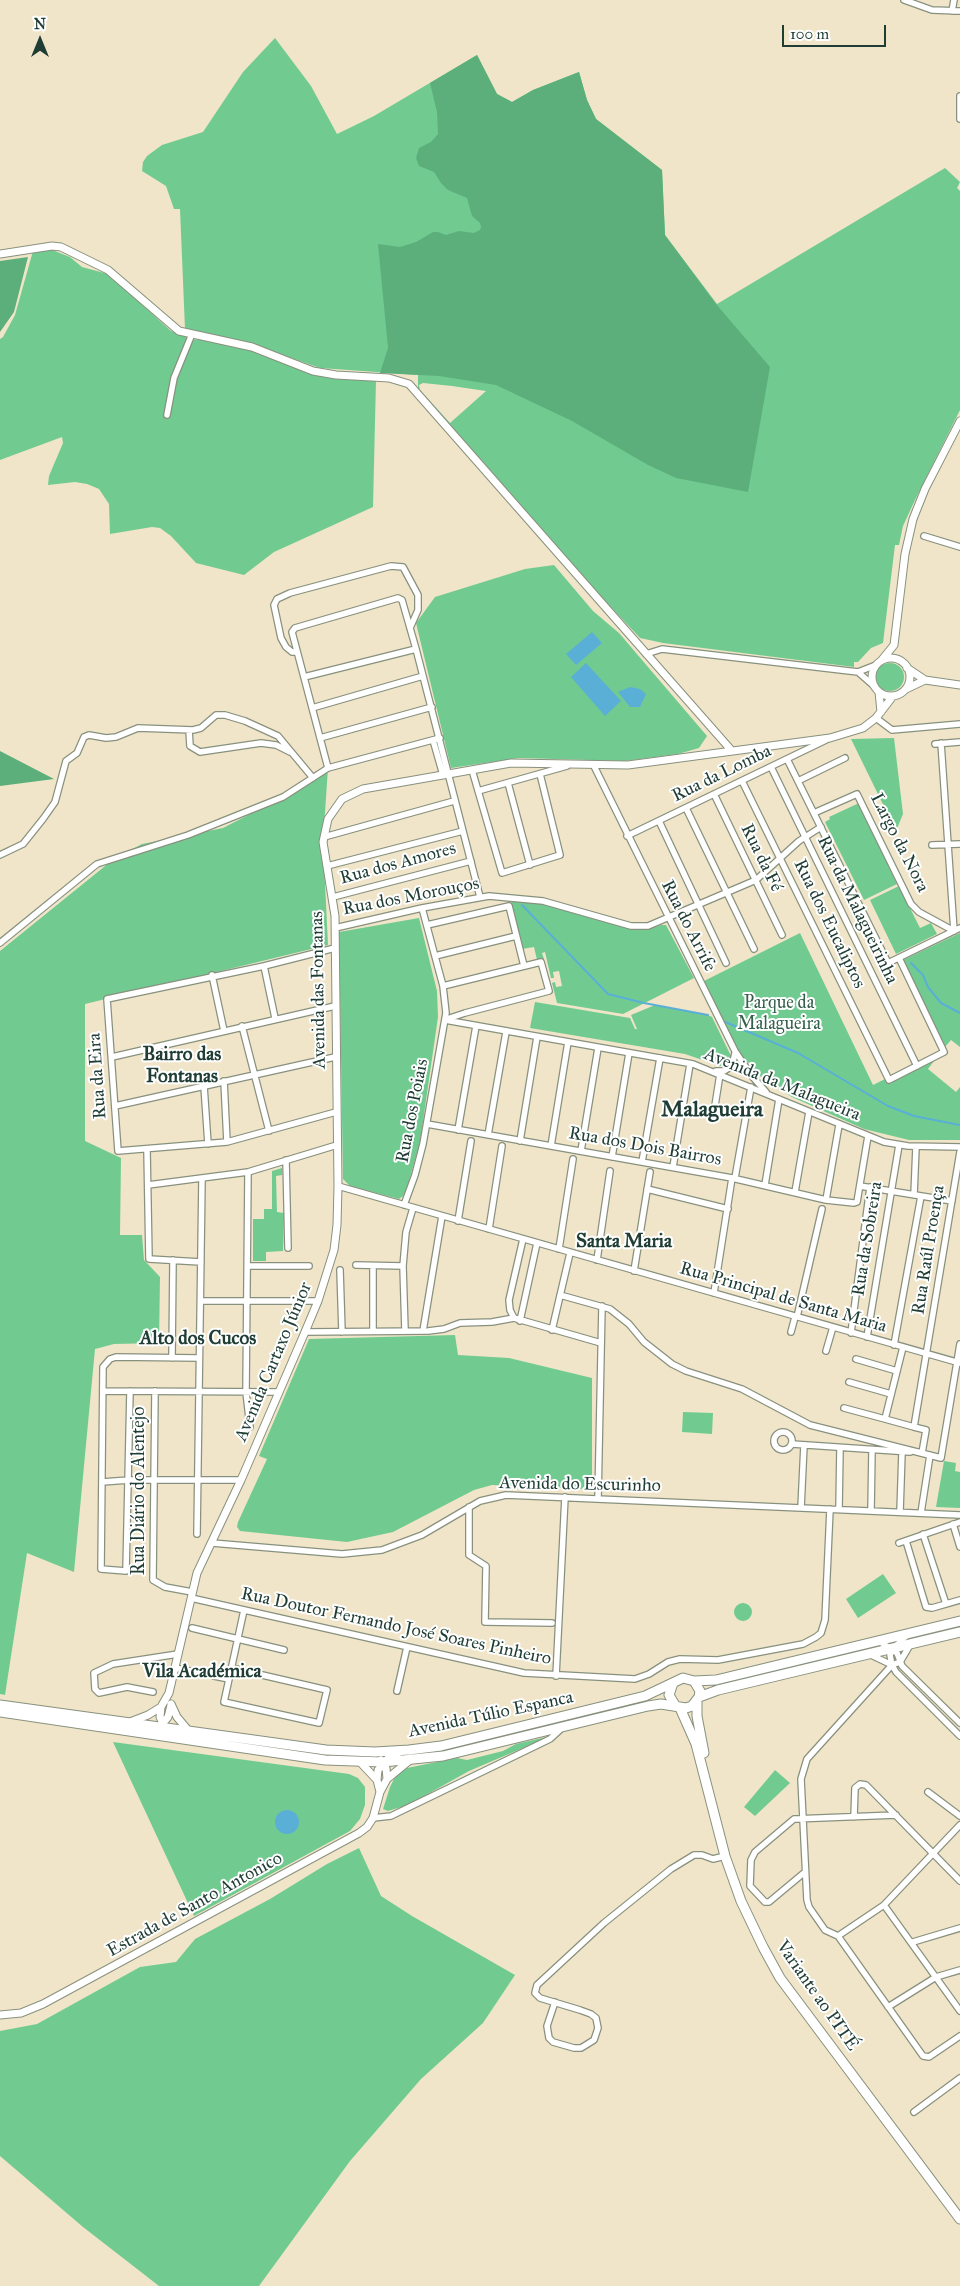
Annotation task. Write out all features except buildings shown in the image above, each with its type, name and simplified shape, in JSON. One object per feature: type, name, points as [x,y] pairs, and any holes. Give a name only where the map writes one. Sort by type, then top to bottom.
[{"type":"main road","name":"Avenida Túlio Espanca","points":[[0,1704],[130,1722],[163,1724],[326,1750],[375,1752],[409,1750],[441,1746],[645,1696],[683,1678],[694,1681],[716,1680],[960,1621]]},
{"type":"main road","name":"Avenida Túlio Espanca","points":[[0,1712],[128,1732],[361,1763],[383,1764],[443,1756],[648,1706],[692,1706],[698,1700],[718,1690],[960,1632]]},
{"type":"main road","points":[[694,1681],[700,1691],[698,1700]]},
{"type":"main road","points":[[672,1683],[669,1695],[678,1706]]},
{"type":"main road","name":"Variante ao PITÉ","points":[[698,1700],[701,1743],[729,1850],[746,1899],[768,1945],[785,1975],[960,2209]]},
{"type":"main road","name":"Variante ao PITÉ","points":[[678,1706],[696,1744],[725,1856],[741,1901],[780,1978],[960,2219]]},
{"type":"street","points":[[904,0],[932,10],[960,11]]},
{"type":"street","points":[[952,11],[954,0]]},
{"type":"street","points":[[960,96],[960,119]]},
{"type":"street","points":[[0,254],[52,246],[61,247],[108,270],[179,331],[252,347],[314,371],[336,375],[389,378],[409,384],[732,751]]},
{"type":"street","points":[[167,415],[174,378],[192,334]]},
{"type":"street","points":[[881,712],[872,679],[879,663],[894,645],[905,554],[913,519],[925,489],[960,420]]},
{"type":"street","points":[[924,536],[960,547]]},
{"type":"street","points":[[297,652],[292,652],[286,647],[281,638],[274,605],[277,599],[290,593],[391,566],[403,567],[418,595],[418,610],[410,628]]},
{"type":"street","points":[[328,768],[292,632],[295,628],[398,598],[402,600],[432,707],[445,774],[480,897]]},
{"type":"street","points":[[894,645],[910,675],[906,689]]},
{"type":"street","points":[[304,677],[416,649]]},
{"type":"street","points":[[646,654],[662,649],[858,672],[888,658],[905,665],[925,680],[960,685]]},
{"type":"street","points":[[858,672],[876,689],[893,696]]},
{"type":"street","points":[[312,708],[423,676]]},
{"type":"street","points":[[445,774],[518,762],[628,765],[830,738],[863,728],[876,718],[893,696],[925,680]]},
{"type":"street","points":[[320,738],[432,707]]},
{"type":"street","points":[[0,856],[23,844],[55,802],[66,761],[77,753],[84,737],[116,737],[138,728],[189,730],[201,728],[216,715],[225,715],[245,721],[284,740],[290,752],[314,778]]},
{"type":"street","points":[[876,718],[892,730],[960,724]]},
{"type":"street","points":[[189,730],[190,746],[200,752],[261,743],[276,745],[290,752]]},
{"type":"street","name":"Rua da Lomba","points":[[627,836],[830,738]]},
{"type":"street","points":[[0,943],[96,864],[188,835],[233,818],[283,797],[328,768],[437,739]]},
{"type":"street","points":[[787,759],[888,963],[957,929],[938,743],[960,742]]},
{"type":"street","points":[[798,781],[845,758]]},
{"type":"street","points":[[478,791],[571,764]]},
{"type":"street","name":"Rua do Arrife","points":[[593,764],[668,919],[735,1051],[751,1075],[768,1093]]},
{"type":"street","name":"Rua da Malagueirinha","points":[[771,767],[917,1066]]},
{"type":"street","points":[[472,770],[502,873],[560,855],[540,774]]},
{"type":"street","name":"Avenida das Fontanas","points":[[338,1186],[335,928],[333,897],[326,866],[324,837],[328,819],[342,799],[363,789],[445,774]]},
{"type":"street","name":"Rua dos Eucaliptos","points":[[742,781],[889,1080],[917,1066]]},
{"type":"street","points":[[508,782],[530,865]]},
{"type":"street","name":"Rua da Fé","points":[[714,794],[782,935]]},
{"type":"street","name":"Largo da Nora","points":[[814,813],[857,794],[911,904],[919,912],[957,929]]},
{"type":"street","points":[[324,837],[454,801]]},
{"type":"street","points":[[686,808],[754,949]]},
{"type":"street","points":[[659,821],[726,963]]},
{"type":"street","name":"Rua dos Morouços","points":[[335,928],[480,897],[514,897],[543,901],[638,927],[648,926],[756,880],[805,837],[821,827]]},
{"type":"street","points":[[326,866],[462,831]]},
{"type":"street","points":[[932,845],[960,844]]},
{"type":"street","name":"Rua dos Amores","points":[[333,897],[471,861]]},
{"type":"street","points":[[427,925],[509,906],[524,966]]},
{"type":"street","name":"Rua dos Poiais","points":[[404,1205],[415,1175],[427,1124],[446,1008],[443,986],[422,908]]},
{"type":"street","points":[[435,956],[516,936]]},
{"type":"street","points":[[224,1031],[212,975],[264,966],[335,948]]},
{"type":"street","points":[[899,958],[944,1052],[917,1066]]},
{"type":"street","points":[[443,986],[541,962],[549,991],[464,1013],[445,1020]]},
{"type":"street","points":[[264,966],[275,1018]]},
{"type":"street","name":"Rua da Eira","points":[[147,1150],[118,1151],[107,999],[212,975]]},
{"type":"street","points":[[112,1057],[275,1018],[335,1006]]},
{"type":"street","name":"Avenida da Malagueira","points":[[445,1020],[690,1064],[711,1070],[768,1093],[868,1136],[899,1145],[960,1147]]},
{"type":"street","points":[[242,1026],[268,1131]]},
{"type":"street","points":[[458,1130],[476,1026]]},
{"type":"street","points":[[488,1135],[506,1032]]},
{"type":"street","points":[[520,1141],[537,1037]]},
{"type":"street","points":[[551,1146],[568,1042]]},
{"type":"street","points":[[581,1151],[598,1048]]},
{"type":"street","points":[[711,1070],[724,1070],[732,1066],[735,1051]]},
{"type":"street","points":[[612,1157],[629,1053]]},
{"type":"street","points":[[115,1106],[335,1057]]},
{"type":"street","points":[[642,1162],[660,1058]]},
{"type":"street","points":[[673,1168],[690,1064]]},
{"type":"street","points":[[714,1112],[720,1074]]},
{"type":"street","points":[[224,1081],[227,1142]]},
{"type":"street","points":[[204,1086],[208,1144]]},
{"type":"street","points":[[714,1293],[751,1087]]},
{"type":"street","points":[[765,1185],[779,1098]]},
{"type":"street","points":[[201,1262],[149,1259],[147,1150],[227,1142],[336,1112]]},
{"type":"street","points":[[795,1192],[809,1112]]},
{"type":"street","name":"Rua dos Dois Bairros","points":[[427,1124],[734,1178],[826,1200],[857,1202],[860,1186]]},
{"type":"street","points":[[826,1200],[839,1124]]},
{"type":"street","points":[[868,1136],[860,1186],[952,1201]]},
{"type":"street","points":[[458,1221],[471,1141]]},
{"type":"street","points":[[148,1185],[248,1172],[337,1145]]},
{"type":"street","name":"Rua da Sobreira","points":[[867,1337],[899,1145]]},
{"type":"street","points":[[488,1229],[502,1146]]},
{"type":"street","points":[[914,1194],[916,1147]]},
{"type":"street","name":"Rua Raúl Proença","points":[[914,1427],[960,1152]]},
{"type":"street","points":[[559,1249],[573,1159]]},
{"type":"street","points":[[286,1160],[288,1248]]},
{"type":"street","points":[[597,1260],[610,1171]]},
{"type":"street","points":[[248,1172],[246,1392],[250,1427]]},
{"type":"street","points":[[634,1271],[650,1172]]},
{"type":"street","points":[[197,1534],[202,1179]]},
{"type":"street","name":"Rua Principal de Santa Maria","points":[[338,1186],[958,1363]]},
{"type":"street","name":"Avenida Cartaxo Júnior","points":[[169,1694],[197,1573],[241,1480],[318,1301],[336,1237],[338,1186]]},
{"type":"street","points":[[851,1332],[870,1187]]},
{"type":"street","points":[[647,1189],[728,1209]]},
{"type":"street","points":[[894,1345],[921,1196]]},
{"type":"street","points":[[405,1331],[403,1266],[406,1232],[413,1208]]},
{"type":"street","points":[[791,1332],[822,1209]]},
{"type":"street","points":[[425,1331],[442,1216]]},
{"type":"street","points":[[517,1319],[510,1310],[509,1300],[523,1239]]},
{"type":"street","points":[[517,1319],[537,1243]]},
{"type":"street","points":[[552,1330],[570,1252]]},
{"type":"street","points":[[172,1260],[172,1358]]},
{"type":"street","points":[[248,1266],[308,1266]]},
{"type":"street","points":[[356,1266],[403,1266]]},
{"type":"street","points":[[372,1266],[373,1331]]},
{"type":"street","points":[[340,1270],[342,1332]]},
{"type":"street","points":[[560,1295],[602,1306],[618,1314],[659,1355],[686,1371],[742,1389],[810,1425],[942,1458],[960,1344]]},
{"type":"street","points":[[201,1301],[318,1301]]},
{"type":"street","points":[[598,1499],[602,1306]]},
{"type":"street","points":[[305,1332],[425,1331],[444,1329],[460,1323],[517,1319],[601,1343]]},
{"type":"street","points":[[826,1351],[833,1327]]},
{"type":"street","points":[[885,1419],[903,1347]]},
{"type":"street","points":[[130,1391],[126,1570],[101,1570],[103,1366],[110,1359],[116,1357],[199,1358]]},
{"type":"street","points":[[856,1359],[897,1371]]},
{"type":"street","points":[[849,1382],[891,1394]]},
{"type":"street","points":[[103,1390],[279,1392]]},
{"type":"street","name":"Rua Diário do Alentejo","points":[[155,1391],[153,1580],[165,1587],[191,1595]]},
{"type":"street","points":[[844,1408],[926,1430],[922,1453]]},
{"type":"street","points":[[792,1444],[922,1453]]},
{"type":"street","points":[[801,1508],[804,1445]]},
{"type":"street","points":[[839,1509],[840,1448]]},
{"type":"street","points":[[870,1511],[872,1450]]},
{"type":"street","points":[[900,1512],[902,1452]]},
{"type":"street","points":[[921,1513],[930,1455]]},
{"type":"street","points":[[102,1482],[129,1480],[241,1480]]},
{"type":"street","name":"Avenida do Escurinho","points":[[212,1543],[342,1554],[382,1550],[422,1535],[480,1500],[506,1495],[960,1515]]},
{"type":"street","points":[[556,1676],[565,1497]]},
{"type":"street","points":[[469,1507],[469,1555],[486,1566],[485,1622],[552,1624]]},
{"type":"street","name":"Rua Doutor Fernando José Soares Pinheiro","points":[[191,1595],[244,1610],[524,1673],[635,1679],[649,1674],[668,1662],[680,1659],[712,1661],[811,1642],[821,1633],[825,1620],[830,1509]]},
{"type":"street","points":[[960,1522],[902,1542],[926,1607],[932,1608],[960,1600]]},
{"type":"street","points":[[953,1524],[960,1547]]},
{"type":"street","points":[[923,1534],[946,1604]]},
{"type":"street","points":[[232,1668],[327,1690],[319,1723],[224,1702],[244,1610]]},
{"type":"street","points":[[192,1628],[284,1650]]},
{"type":"street","points":[[911,1633],[893,1649],[890,1655],[892,1665],[896,1672],[959,1733]]},
{"type":"street","points":[[879,1641],[897,1653],[900,1662],[960,1723]]},
{"type":"street","points":[[910,1645],[900,1662],[892,1665],[807,1759],[801,1779],[804,1872],[809,1907],[825,1930],[838,1936],[923,2056],[927,2057],[960,2036]]},
{"type":"street","points":[[397,1691],[407,1646]]},
{"type":"street","points":[[153,1692],[127,1688],[99,1693],[95,1689],[94,1673],[113,1664],[178,1654]]},
{"type":"street","points":[[871,1654],[892,1665]]},
{"type":"street","points":[[175,1668],[190,1671]]},
{"type":"street","points":[[214,1676],[229,1679]]},
{"type":"street","points":[[169,1694],[177,1717],[187,1729]]},
{"type":"street","points":[[169,1694],[161,1707],[160,1717],[174,1738]]},
{"type":"street","points":[[128,1732],[156,1730],[163,1724],[171,1704]]},
{"type":"street","points":[[130,1722],[148,1715],[161,1707]]},
{"type":"street","points":[[410,1760],[387,1779],[380,1792],[373,1818],[391,1816],[550,1739],[564,1726]]},
{"type":"street","points":[[380,1792],[377,1780],[378,1770],[394,1755],[409,1750]]},
{"type":"street","points":[[375,1752],[383,1764],[387,1779]]},
{"type":"street","points":[[361,1763],[377,1780]]},
{"type":"street","points":[[854,1817],[853,1795],[855,1788],[860,1784],[866,1785],[960,1882]]},
{"type":"street","points":[[928,1792],[960,1816]]},
{"type":"street","points":[[804,1872],[769,1902],[765,1902],[750,1886],[750,1860],[755,1852],[794,1819],[896,1815]]},
{"type":"street","name":"Estrada de Santo Antonico","points":[[0,2016],[20,2013],[43,2004],[359,1833],[367,1827],[373,1818]]},
{"type":"street","points":[[838,1936],[884,1904],[960,1825]]},
{"type":"street","points":[[555,2002],[547,2026],[549,2038],[553,2042],[581,2048],[594,2040],[598,2028],[596,2018],[591,2014],[572,2008],[540,1998],[535,1992],[536,1985],[604,1923],[671,1869],[694,1855],[712,1858],[725,1856]]},
{"type":"street","points":[[884,1904],[913,1942],[960,2011]]},
{"type":"street","points":[[913,1942],[960,1928]]},
{"type":"street","points":[[888,2007],[936,1977],[960,1970]]},
{"type":"street","points":[[914,2112],[960,2078]]},
{"type":"green space","points":[[275,38],[311,86],[337,134],[374,116],[477,55],[497,94],[512,102],[533,90],[579,72],[587,100],[596,119],[662,170],[665,235],[717,304],[945,168],[960,182],[957,188],[960,191],[960,410],[903,526],[899,545],[895,545],[883,643],[871,648],[858,662],[854,662],[854,667],[663,643],[640,638],[577,571],[418,390],[418,375],[320,368],[245,342],[185,329],[180,209],[174,209],[166,186],[142,171],[143,162],[147,156],[162,145],[203,132],[243,72]],"holes":[[[423,383],[486,391],[450,423],[420,390],[419,385]]]},
{"type":"green space","points":[[477,55],[497,94],[512,102],[533,90],[579,72],[587,100],[596,119],[662,170],[665,235],[716,304],[770,367],[748,492],[676,478],[648,465],[572,421],[496,385],[439,376],[380,373],[388,348],[378,244],[400,247],[416,242],[433,232],[446,235],[459,231],[474,233],[480,230],[481,227],[480,223],[472,216],[467,198],[448,190],[434,172],[419,166],[416,158],[419,148],[431,142],[438,134],[437,112],[430,83]]},
{"type":"green space","points":[[52,250],[70,257],[82,267],[108,274],[171,331],[186,336],[186,339],[205,340],[261,352],[322,376],[376,380],[373,507],[274,552],[244,575],[196,563],[171,536],[160,528],[152,527],[110,534],[109,504],[99,489],[75,482],[48,485],[49,476],[63,443],[62,437],[0,460],[0,339],[15,315],[33,251]]},
{"type":"green space","points":[[28,257],[14,312],[0,332],[0,261]]},
{"type":"green space","points":[[554,565],[593,611],[619,633],[707,736],[699,748],[678,754],[625,761],[519,758],[451,768],[416,623],[435,597],[525,569]]},
{"type":"green space","points":[[890,663],[900,667],[904,677],[900,687],[890,691],[880,687],[876,677],[880,667]]},
{"type":"green space","points":[[894,738],[903,814],[896,831],[851,739]]},
{"type":"green space","points":[[0,751],[54,779],[0,786]]},
{"type":"green space","points":[[328,768],[323,842],[328,945],[85,1004],[85,1141],[121,1158],[120,1235],[142,1235],[144,1260],[160,1277],[159,1343],[114,1344],[95,1349],[74,1572],[27,1553],[5,1695],[0,1694],[0,951],[115,858],[142,844],[223,828],[283,797]]},
{"type":"green space","points":[[859,803],[897,884],[864,900],[825,822],[830,819],[829,817]]},
{"type":"green space","points":[[899,886],[920,928],[931,923],[937,934],[896,954],[870,900]]},
{"type":"green space","points":[[511,900],[549,905],[633,929],[646,930],[666,925],[694,978],[623,1014],[557,1003],[552,983],[555,982],[556,987],[562,986],[559,971],[553,972],[554,978],[551,978],[545,952],[542,953],[544,959],[537,960],[534,947],[522,949]]},
{"type":"green space","points":[[419,918],[437,991],[438,1017],[420,1142],[407,1188],[399,1199],[350,1186],[343,1179],[339,932]]},
{"type":"green space","name":"Parque da Malagueira","points":[[800,933],[873,1085],[885,1079],[887,1083],[934,1061],[928,1069],[956,1092],[960,1087],[960,1140],[909,1140],[864,1129],[792,1097],[762,1078],[736,1049],[704,981]]},
{"type":"green space","points":[[960,933],[960,1047],[951,1040],[945,1047],[903,960]]},
{"type":"green space","points":[[535,1002],[630,1018],[635,1029],[637,1029],[631,1015],[655,1005],[708,1015],[712,1017],[731,1056],[726,1064],[720,1066],[685,1054],[530,1028]]},
{"type":"green space","points":[[282,1168],[282,1175],[276,1176],[277,1212],[284,1213],[283,1251],[266,1252],[266,1261],[253,1261],[253,1219],[264,1219],[264,1209],[272,1209],[272,1171]]},
{"type":"green space","points":[[455,1335],[458,1355],[509,1358],[592,1378],[592,1484],[586,1489],[492,1485],[474,1490],[393,1532],[347,1542],[240,1531],[237,1527],[238,1522],[267,1459],[259,1456],[309,1339]]},
{"type":"green space","points":[[683,1412],[713,1413],[712,1434],[682,1432]]},
{"type":"green space","points":[[944,1461],[956,1463],[955,1471],[960,1472],[960,1508],[936,1507]]},
{"type":"green space","points":[[883,1574],[896,1593],[858,1618],[846,1599]]},
{"type":"green space","points":[[743,1603],[749,1606],[752,1612],[749,1618],[743,1621],[737,1618],[734,1612],[737,1606]]},
{"type":"green space","points":[[551,1736],[469,1771],[408,1805],[388,1811],[383,1809],[396,1775],[407,1768],[457,1758],[467,1760],[503,1751],[516,1744]]},
{"type":"green space","points":[[113,1742],[349,1774],[358,1778],[365,1787],[365,1805],[360,1819],[350,1831],[194,1916]]},
{"type":"green space","points":[[775,1770],[790,1783],[755,1816],[744,1807]]},
{"type":"green space","points":[[359,1848],[381,1896],[515,1975],[483,2023],[421,2079],[350,2161],[259,2286],[159,2286],[83,2227],[0,2156],[0,2031],[37,2024],[140,1967],[176,1962],[195,1939],[270,1899],[327,1864]]},
{"type":"water","points":[[592,632],[602,643],[576,665],[566,654]]},
{"type":"water","points":[[586,663],[621,701],[605,716],[571,677]]},
{"type":"water","points":[[630,687],[640,689],[646,694],[640,707],[630,707],[618,692]]},
{"type":"water","points":[[287,1810],[296,1813],[299,1822],[296,1831],[287,1834],[278,1831],[275,1822],[278,1813]]},
{"type":"waterway","points":[[522,905],[608,994],[708,1015]]},
{"type":"waterway","points":[[911,963],[923,975],[928,987],[941,1003],[960,1013]]},
{"type":"waterway","points":[[723,1021],[798,1053],[888,1106],[914,1116],[960,1125]]},
{"type":"district","name":"Bairro das Fontanas","points":[[182,1066]]},
{"type":"district","name":"Malagueira","points":[[712,1111]]},
{"type":"district","name":"Santa Maria","points":[[624,1242]]},
{"type":"district","name":"Alto dos Cucos","points":[[198,1339]]},
{"type":"district","name":"Vila Académica","points":[[202,1672]]}]
